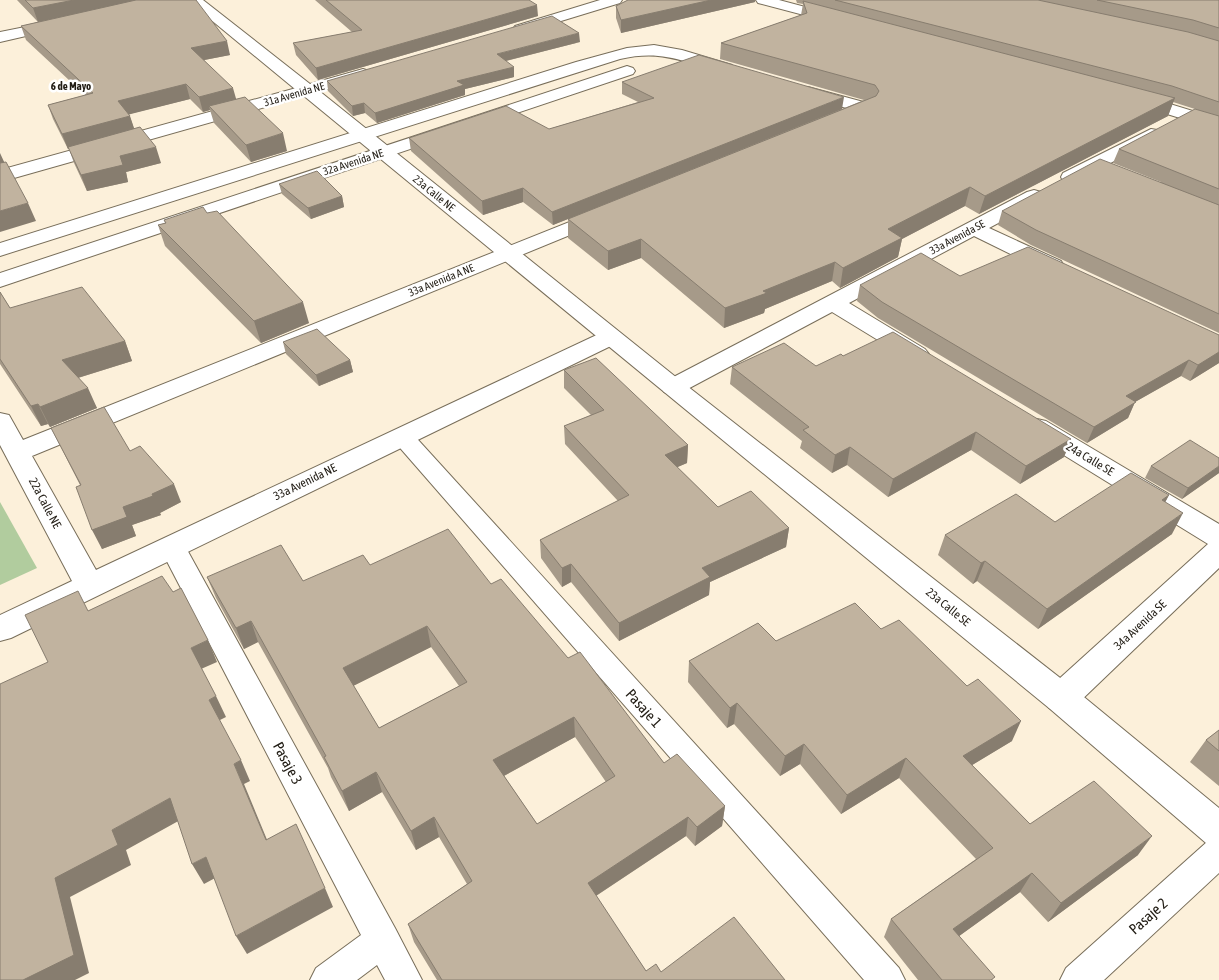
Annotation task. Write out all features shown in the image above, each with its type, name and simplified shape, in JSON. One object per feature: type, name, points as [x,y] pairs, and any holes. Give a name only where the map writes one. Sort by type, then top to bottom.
[{"type":"street","name":"23a Calle NE","points":[[194,0],[673,387]]},
{"type":"street","points":[[503,34],[615,0]]},
{"type":"street","points":[[763,0],[857,25]]},
{"type":"street","points":[[0,38],[76,21]]},
{"type":"street","points":[[0,250],[582,65],[626,54],[654,50],[678,54],[743,73]]},
{"type":"street","name":"32a Avenida NE","points":[[0,280],[678,54]]},
{"type":"street","name":"31a Avenida NE","points":[[0,176],[382,69]]},
{"type":"street","points":[[790,86],[865,108],[837,119]]},
{"type":"street","points":[[1122,95],[1219,125]]},
{"type":"street","name":"33a Avenida SE","points":[[673,387],[972,228],[1103,168],[1188,114]]},
{"type":"street","name":"33a Avenida A NE","points":[[17,452],[617,208]]},
{"type":"street","points":[[972,228],[1069,274]]},
{"type":"street","points":[[833,303],[934,364]]},
{"type":"street","name":"33a Avenida NE","points":[[0,629],[611,337]]},
{"type":"street","name":"23a Calle SE","points":[[673,387],[1061,698],[1219,832]]},
{"type":"street","name":"24a Calle SE","points":[[1018,415],[1219,537]]},
{"type":"street","name":"22a Calle NE","points":[[0,421],[90,586]]},
{"type":"street","name":"34a Avenida SE","points":[[1061,698],[1219,551]]},
{"type":"lane","name":"Pasaje 1","points":[[402,436],[887,980]]},
{"type":"lane","name":"Pasaje 3","points":[[172,546],[404,980]]},
{"type":"lane","name":"Pasaje 2","points":[[1078,980],[1219,852]]},
{"type":"lane","points":[[328,980],[383,940]]},
{"type":"green space","points":[[0,502],[37,568],[0,585]]},
{"type":"building","points":[[25,0],[74,0],[33,8]]},
{"type":"building","points":[[136,0],[196,0],[227,41],[191,48],[233,88],[199,97],[186,84],[118,101],[130,116],[62,134],[48,105],[93,93],[21,26]]},
{"type":"building","points":[[326,0],[529,0],[537,5],[316,68],[293,43],[362,30]]},
{"type":"building","points":[[628,0],[711,0],[621,20],[616,6]]},
{"type":"building","points":[[835,0],[1038,0],[1188,32],[1219,41],[1219,102],[1172,86]]},
{"type":"building","points":[[1097,0],[1219,0],[1219,28],[1193,20]]},
{"type":"building","points":[[803,1],[1175,98],[985,196],[970,187],[888,229],[902,238],[843,268],[835,262],[763,291],[767,293],[725,308],[641,239],[608,251],[568,219],[876,96],[879,91],[875,85],[721,43],[807,13]]},
{"type":"building","points":[[552,16],[579,33],[497,54],[514,67],[457,81],[464,85],[375,113],[364,103],[352,106],[327,81]]},
{"type":"building","points":[[699,55],[844,97],[552,212],[523,188],[482,201],[409,138],[506,106],[549,129],[654,98],[622,82]]},
{"type":"building","points":[[245,97],[283,133],[246,145],[209,106]]},
{"type":"building","points":[[1195,109],[1219,116],[1219,189],[1119,149]]},
{"type":"building","points":[[140,127],[156,147],[120,156],[123,165],[81,175],[68,147]]},
{"type":"building","points":[[1100,159],[1219,205],[1219,314],[1036,230],[1002,211]]},
{"type":"building","points":[[6,162],[28,203],[0,211],[0,163]]},
{"type":"building","points":[[317,171],[342,196],[308,208],[279,184]]},
{"type":"building","points":[[203,207],[207,213],[217,211],[303,302],[254,321],[158,225],[166,223],[164,220]]},
{"type":"building","points":[[1028,247],[1219,335],[1219,352],[1198,365],[1189,360],[1126,396],[1136,402],[1094,427],[882,302],[860,285],[921,253],[960,276]]},
{"type":"building","points":[[82,287],[125,341],[62,360],[88,388],[40,407],[38,404],[31,406],[0,359],[0,292],[10,308]]},
{"type":"building","points":[[317,329],[350,360],[316,375],[283,342]]},
{"type":"building","points":[[893,332],[1071,439],[1026,466],[976,432],[893,479],[850,447],[835,455],[803,430],[809,427],[732,367],[784,343],[816,366],[841,354],[843,356]]},
{"type":"building","points":[[596,358],[688,445],[665,455],[718,507],[751,491],[789,528],[702,568],[710,577],[619,623],[571,564],[562,568],[540,540],[629,495],[564,426],[604,410],[564,370]]},
{"type":"building","points":[[104,407],[130,451],[140,446],[174,484],[152,494],[153,496],[123,507],[127,517],[92,530],[76,487],[81,485],[51,428]]},
{"type":"building","points":[[1190,440],[1219,458],[1219,466],[1188,488],[1151,466]]},
{"type":"building","points":[[1131,473],[1169,495],[1162,500],[1183,513],[1047,609],[985,561],[981,563],[945,535],[1016,494],[1055,522]]},
{"type":"building","points":[[448,529],[491,584],[501,579],[568,658],[580,652],[664,763],[677,754],[725,806],[697,827],[688,817],[588,883],[646,971],[656,964],[661,972],[734,917],[785,980],[442,980],[408,924],[472,881],[434,817],[411,831],[376,772],[342,791],[324,757],[326,756],[251,621],[236,628],[207,577],[281,545],[303,581],[363,555],[370,565]],"holes":[[[427,626],[467,682],[379,728],[343,668]],[[574,717],[615,776],[537,824],[493,760]]]},
{"type":"building","points":[[162,576],[173,592],[181,588],[208,640],[191,648],[216,696],[209,700],[241,760],[234,764],[266,840],[296,824],[325,888],[236,936],[206,857],[192,864],[170,798],[112,830],[118,845],[55,878],[74,955],[23,980],[0,980],[0,684],[48,662],[25,615],[78,591],[88,611]]},
{"type":"building","points":[[855,603],[881,629],[899,620],[967,686],[978,679],[1021,721],[963,756],[1030,824],[1094,781],[1152,836],[1061,903],[1032,873],[953,929],[995,977],[991,980],[942,980],[891,919],[993,848],[906,758],[847,795],[804,744],[785,756],[737,703],[730,708],[689,661],[758,623],[776,641]]},
{"type":"building","points":[[1219,730],[1219,751],[1206,740]]},
{"type":"district","name":"6 de Mayo","points":[[71,86]]}]
